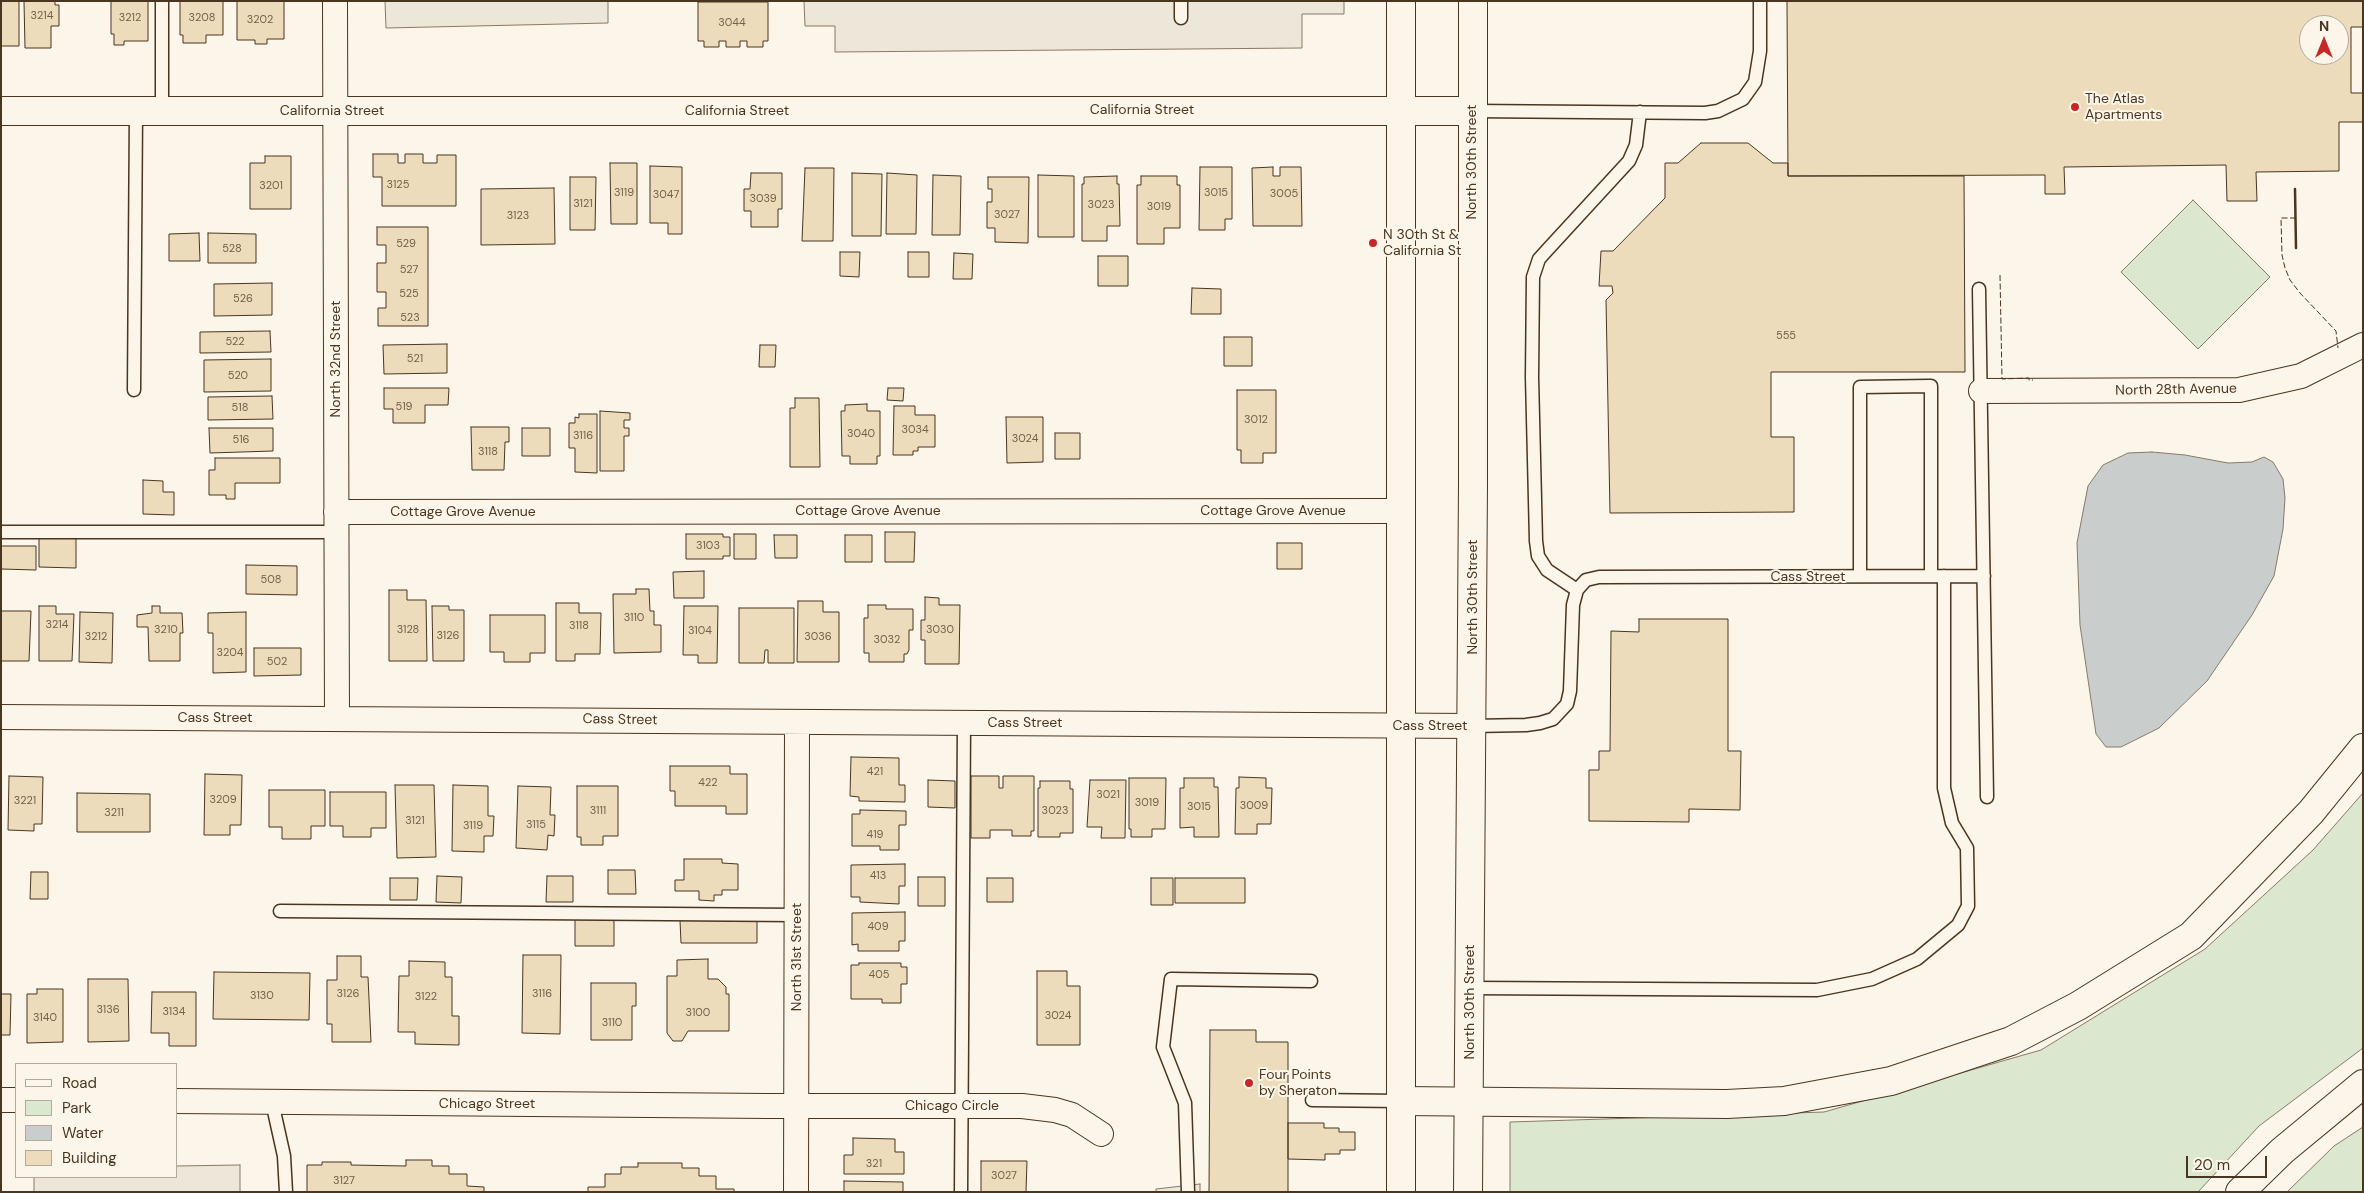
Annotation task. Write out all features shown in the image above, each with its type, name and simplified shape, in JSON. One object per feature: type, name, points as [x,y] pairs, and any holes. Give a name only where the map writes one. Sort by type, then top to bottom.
[{"type":"main road","points":[[1401,1],[1401,1192]]},
{"type":"main road","name":"North 30th Street","points":[[1468,1192],[1472,726],[1473,1]]},
{"type":"main road","name":"California Street","points":[[1,111],[1472,110]]},
{"type":"main road","points":[[1400,1101],[1727,1104],[1784,1101],[1891,1081],[2011,1041],[2078,1006],[2191,936],[2311,812],[2363,748]]},
{"type":"main road","points":[[2240,1192],[2282,1151],[2363,1084]]},
{"type":"street","name":"North 32nd Street","points":[[335,1],[337,718]]},
{"type":"street","name":"North 28th Avenue","points":[[1981,391],[2238,390],[2301,376],[2363,346]]},
{"type":"street","name":"Cottage Grove Avenue","points":[[336,522],[1400,510]]},
{"type":"street","name":"Cass Street","points":[[1,717],[1472,726]]},
{"type":"street","name":"North 31st Street","points":[[796,1192],[797,722]]},
{"type":"street","points":[[1,1100],[15,1100]]},
{"type":"street","name":"Chicago Street","points":[[178,1101],[797,1106]]},
{"type":"street","name":"Chicago Circle","points":[[797,1106],[1022,1106],[1055,1110],[1072,1116],[1101,1134]]},
{"type":"lane","points":[[162,1],[162,111]]},
{"type":"lane","points":[[1182,1],[1182,18]]},
{"type":"lane","points":[[1472,110],[1705,113],[1718,111],[1743,99],[1755,82],[1758,68],[1760,1]]},
{"type":"lane","points":[[134,390],[136,111]]},
{"type":"lane","points":[[1577,590],[1547,570],[1538,556],[1532,377],[1533,277],[1540,259],[1549,248],[1629,161],[1636,145],[1640,112]]},
{"type":"lane","points":[[1979,289],[1988,797]]},
{"type":"lane","points":[[1470,988],[1817,990],[1872,979],[1917,959],[1958,925],[1968,906],[1966,848],[1952,823],[1944,788],[1931,386],[1860,387],[1860,576]]},
{"type":"lane","points":[[1,532],[336,522]]},
{"type":"lane","name":"Cass Street","points":[[1472,726],[1540,723],[1553,719],[1567,704],[1570,691],[1573,605],[1577,590],[1586,580],[1599,577],[1984,576]]},
{"type":"lane","points":[[960,1192],[964,723]]},
{"type":"lane","points":[[280,910],[797,916]]},
{"type":"lane","points":[[1188,1192],[1185,1103],[1163,1047],[1171,979],[1311,981]]},
{"type":"lane","points":[[1312,1100],[1400,1101]]},
{"type":"lane","points":[[272,1102],[284,1156],[286,1192]]},
{"type":"green space","points":[[2193,200],[2270,277],[2198,349],[2121,272]]},
{"type":"green space","points":[[2363,793],[2363,1048],[2259,1126],[2198,1192],[1510,1192],[1510,1122],[1824,1112],[2041,1050],[2205,949],[2313,850]]},
{"type":"green space","points":[[2363,1127],[2363,1192],[2287,1192],[2334,1146]]},
{"type":"shaded area","points":[[385,1],[608,1],[608,23],[386,28]]},
{"type":"shaded area","points":[[804,1],[1344,1],[1344,14],[1302,14],[1302,48],[835,52],[835,26],[805,26]]},
{"type":"shaded area","points":[[240,1165],[240,1192],[34,1192],[34,1178],[178,1178],[178,1166]]},
{"type":"shaded area","points":[[1200,1184],[1200,1192],[1156,1192],[1156,1189]]},
{"type":"water","points":[[2152,452],[2185,455],[2228,463],[2252,462],[2264,457],[2273,462],[2283,479],[2285,498],[2283,529],[2274,576],[2252,615],[2207,681],[2159,728],[2121,747],[2106,747],[2096,734],[2080,625],[2077,543],[2088,486],[2103,465],[2128,453]]},
{"type":"building","points":[[1,1],[19,1],[19,46],[1,46]]},
{"type":"building","points":[[24,1],[55,1],[55,5],[59,5],[59,26],[51,26],[51,48],[25,48]]},
{"type":"building","points":[[111,1],[148,1],[148,41],[124,41],[124,45],[114,45],[114,34],[111,34]]},
{"type":"building","points":[[180,1],[223,1],[223,35],[206,35],[206,43],[183,43],[183,35],[180,35]]},
{"type":"building","points":[[237,1],[284,1],[284,39],[267,39],[267,44],[255,44],[255,40],[237,40]]},
{"type":"building","name":"The Atlas Apartments","points":[[1787,1],[2363,1],[2363,27],[2351,27],[2351,93],[2363,93],[2363,122],[2339,122],[2339,171],[2256,172],[2257,201],[2227,201],[2226,165],[2064,167],[2065,194],[2045,194],[2045,175],[1788,176]]},
{"type":"building","points":[[698,2],[768,2],[768,41],[763,41],[763,47],[747,47],[747,41],[740,41],[740,47],[726,47],[726,41],[719,41],[719,47],[704,47],[704,41],[698,41]]},
{"type":"building","points":[[1701,143],[1748,143],[1773,163],[1788,163],[1788,176],[1964,176],[1965,372],[1771,372],[1771,437],[1794,437],[1794,512],[1610,513],[1606,300],[1613,293],[1612,286],[1599,286],[1601,251],[1613,251],[1665,198],[1665,163],[1678,163]]},
{"type":"building","points":[[373,154],[398,154],[398,163],[405,163],[405,154],[423,154],[423,163],[437,163],[437,155],[456,155],[456,206],[382,206],[382,177],[373,177]]},
{"type":"building","points":[[265,156],[291,156],[291,209],[250,209],[250,163],[265,163]]},
{"type":"building","points":[[610,163],[637,163],[637,224],[611,224]]},
{"type":"building","points":[[650,166],[682,167],[682,234],[668,234],[668,223],[650,223]]},
{"type":"building","points":[[1200,167],[1232,167],[1232,219],[1225,219],[1225,230],[1199,230]]},
{"type":"building","points":[[1273,167],[1273,176],[1280,176],[1280,167],[1301,167],[1302,226],[1253,226],[1252,168]]},
{"type":"building","points":[[805,168],[834,168],[833,241],[802,241]]},
{"type":"building","points":[[751,173],[782,173],[782,209],[778,209],[778,227],[751,227],[751,211],[744,211],[744,189],[750,189]]},
{"type":"building","points":[[852,173],[882,174],[881,236],[852,236]]},
{"type":"building","points":[[887,173],[917,175],[916,234],[886,234]]},
{"type":"building","points":[[933,175],[961,176],[960,235],[932,235]]},
{"type":"building","points":[[1038,175],[1074,176],[1074,237],[1038,237]]},
{"type":"building","points":[[1117,176],[1117,184],[1119,184],[1120,226],[1107,226],[1107,241],[1082,241],[1082,184],[1084,184],[1084,177]]},
{"type":"building","points":[[1141,176],[1177,176],[1177,185],[1180,185],[1180,228],[1164,228],[1164,244],[1137,244],[1137,185],[1141,185]]},
{"type":"building","points":[[570,177],[596,177],[595,230],[570,230]]},
{"type":"building","points":[[988,177],[1029,177],[1028,243],[995,242],[995,228],[987,228],[987,202],[992,202],[992,189],[988,189]]},
{"type":"building","points":[[554,188],[555,244],[481,245],[481,189]]},
{"type":"building","points":[[377,227],[428,227],[428,326],[378,326],[378,308],[386,308],[386,292],[377,292],[377,263],[386,263],[386,245],[377,245]]},
{"type":"building","points":[[199,233],[200,261],[169,261],[169,234]]},
{"type":"building","points":[[208,233],[256,234],[256,263],[208,263]]},
{"type":"building","points":[[840,252],[860,252],[859,277],[840,276]]},
{"type":"building","points":[[908,252],[929,252],[929,277],[908,277]]},
{"type":"building","points":[[954,253],[973,254],[972,279],[953,279]]},
{"type":"building","points":[[1098,256],[1128,256],[1128,286],[1098,286]]},
{"type":"building","points":[[272,283],[272,315],[214,316],[214,284]]},
{"type":"building","points":[[1192,288],[1221,289],[1221,314],[1191,314]]},
{"type":"building","points":[[270,331],[271,352],[200,353],[200,332]]},
{"type":"building","points":[[1224,337],[1252,337],[1252,366],[1224,366]]},
{"type":"building","points":[[447,344],[447,373],[384,374],[383,345]]},
{"type":"building","points":[[760,345],[776,345],[775,367],[759,367]]},
{"type":"building","points":[[271,359],[271,391],[204,392],[204,360]]},
{"type":"building","points":[[384,388],[449,388],[448,405],[425,405],[425,423],[393,423],[393,409],[384,409]]},
{"type":"building","points":[[888,388],[904,388],[903,401],[887,400]]},
{"type":"building","points":[[1237,390],[1276,390],[1276,453],[1263,453],[1263,463],[1241,463],[1241,450],[1237,450]]},
{"type":"building","points":[[272,396],[273,419],[208,420],[208,397]]},
{"type":"building","points":[[795,398],[819,398],[820,467],[790,467],[790,408],[795,408]]},
{"type":"building","points":[[867,404],[867,411],[880,411],[880,456],[877,456],[877,464],[850,464],[850,456],[842,456],[841,411],[845,411],[845,405]]},
{"type":"building","points":[[894,406],[915,406],[915,415],[935,415],[935,447],[918,447],[918,451],[913,451],[913,455],[893,455]]},
{"type":"building","points":[[600,411],[630,413],[630,420],[624,420],[624,428],[629,428],[629,436],[624,436],[624,471],[600,471]]},
{"type":"building","points":[[579,414],[597,414],[597,473],[575,472],[575,448],[569,448],[569,423],[575,423],[575,417],[579,418]]},
{"type":"building","points":[[1006,417],[1043,417],[1043,462],[1007,463]]},
{"type":"building","points":[[471,427],[509,427],[509,442],[505,442],[504,470],[472,470]]},
{"type":"building","points":[[209,428],[273,428],[273,451],[210,453]]},
{"type":"building","points":[[522,428],[550,428],[550,456],[522,456]]},
{"type":"building","points":[[1055,433],[1080,433],[1080,459],[1055,459]]},
{"type":"building","points":[[215,458],[280,458],[280,483],[235,483],[235,499],[226,499],[226,495],[209,495],[209,470],[215,470]]},
{"type":"building","points":[[143,480],[163,481],[163,492],[174,492],[174,515],[143,514]]},
{"type":"building","points":[[885,532],[915,532],[914,562],[885,562]]},
{"type":"building","points":[[686,534],[723,534],[723,537],[730,537],[730,556],[723,556],[723,559],[686,559]]},
{"type":"building","points":[[734,534],[756,534],[756,559],[734,559]]},
{"type":"building","points":[[774,535],[797,535],[797,558],[775,558]]},
{"type":"building","points":[[845,535],[872,535],[872,562],[845,562]]},
{"type":"building","points":[[39,538],[76,538],[76,568],[39,567]]},
{"type":"building","points":[[1277,543],[1302,543],[1302,569],[1277,569]]},
{"type":"building","points":[[1,546],[36,546],[36,570],[1,569]]},
{"type":"building","points":[[246,565],[297,566],[297,595],[246,594]]},
{"type":"building","points":[[704,571],[704,598],[674,598],[673,572]]},
{"type":"building","points":[[636,589],[649,589],[650,611],[654,611],[654,625],[661,625],[661,652],[614,653],[613,594],[636,594]]},
{"type":"building","points":[[389,590],[407,590],[407,600],[426,600],[427,661],[389,661]]},
{"type":"building","points":[[925,597],[939,598],[939,605],[960,605],[959,664],[925,664],[925,640],[921,640],[921,620],[925,620]]},
{"type":"building","points":[[798,601],[823,601],[823,612],[839,612],[839,662],[797,662]]},
{"type":"building","points":[[556,603],[579,603],[579,613],[601,613],[600,654],[575,654],[575,661],[556,661]]},
{"type":"building","points":[[868,605],[886,605],[886,609],[913,609],[913,630],[909,630],[909,650],[907,654],[904,654],[904,662],[869,662],[869,653],[864,653],[864,618],[868,618]]},
{"type":"building","points":[[39,606],[56,606],[56,614],[74,614],[72,661],[39,661]]},
{"type":"building","points":[[152,606],[160,606],[160,613],[182,613],[183,633],[180,633],[180,661],[149,661],[148,627],[137,627],[137,615],[152,613]]},
{"type":"building","points":[[432,606],[449,606],[449,610],[464,610],[464,661],[433,661]]},
{"type":"building","points":[[684,606],[718,606],[717,663],[698,663],[698,655],[683,655]]},
{"type":"building","points":[[739,608],[794,608],[794,663],[768,663],[768,650],[765,650],[764,663],[739,663]]},
{"type":"building","points":[[1,611],[31,611],[29,661],[1,661]]},
{"type":"building","points":[[80,612],[113,613],[112,663],[79,662]]},
{"type":"building","points":[[246,612],[246,672],[213,673],[213,633],[208,633],[208,613]]},
{"type":"building","points":[[490,615],[545,615],[545,653],[530,653],[530,662],[504,662],[504,652],[490,652]]},
{"type":"building","points":[[1639,619],[1728,619],[1728,751],[1741,751],[1740,810],[1689,809],[1689,822],[1589,821],[1589,770],[1599,770],[1599,751],[1610,751],[1611,631],[1639,632]]},
{"type":"building","points":[[254,648],[301,648],[301,675],[254,676]]},
{"type":"building","points":[[851,757],[899,758],[899,785],[905,785],[905,802],[859,801],[859,797],[850,796]]},
{"type":"building","points":[[670,766],[730,766],[730,774],[747,774],[747,814],[726,814],[726,806],[675,806],[675,791],[670,791]]},
{"type":"building","points":[[205,774],[242,775],[241,825],[230,825],[230,835],[204,835]]},
{"type":"building","points":[[9,776],[43,777],[42,824],[34,824],[34,831],[8,830]]},
{"type":"building","points":[[971,776],[999,776],[999,788],[1003,788],[1003,776],[1034,776],[1034,831],[1031,831],[1031,836],[1012,836],[1012,830],[990,830],[990,838],[971,838]]},
{"type":"building","points":[[1239,777],[1266,778],[1266,788],[1272,788],[1271,824],[1257,824],[1257,834],[1235,834],[1236,788],[1239,788]]},
{"type":"building","points":[[1129,778],[1166,778],[1165,829],[1152,829],[1152,837],[1131,837],[1131,829],[1129,829]]},
{"type":"building","points":[[1184,778],[1214,778],[1214,787],[1218,787],[1219,837],[1194,837],[1194,827],[1180,828],[1180,788],[1184,788]]},
{"type":"building","points":[[928,780],[955,781],[955,808],[928,807]]},
{"type":"building","points":[[1090,780],[1126,780],[1125,838],[1101,838],[1102,827],[1087,827]]},
{"type":"building","points":[[1040,781],[1070,781],[1070,789],[1073,789],[1073,833],[1060,833],[1060,837],[1038,837],[1038,788],[1040,788]]},
{"type":"building","points":[[395,785],[434,785],[436,857],[397,858]]},
{"type":"building","points":[[453,785],[488,786],[488,816],[494,816],[493,836],[484,836],[484,852],[452,851]]},
{"type":"building","points":[[518,786],[551,787],[550,815],[555,815],[554,836],[548,835],[547,850],[516,848]]},
{"type":"building","points":[[577,786],[618,786],[618,836],[603,836],[603,845],[581,845],[581,837],[577,837]]},
{"type":"building","points":[[269,790],[325,790],[325,826],[311,826],[311,839],[282,839],[282,827],[269,827]]},
{"type":"building","points":[[330,792],[386,792],[386,828],[371,828],[371,837],[343,837],[343,826],[330,826]]},
{"type":"building","points":[[77,793],[150,794],[150,832],[77,832]]},
{"type":"building","points":[[860,810],[906,811],[906,825],[899,825],[899,850],[880,850],[880,846],[852,846],[852,814],[860,814]]},
{"type":"building","points":[[684,859],[722,859],[722,863],[738,864],[738,890],[722,890],[722,895],[714,895],[714,901],[699,900],[699,891],[675,891],[675,880],[684,880]]},
{"type":"building","points":[[905,864],[905,886],[899,886],[899,904],[860,902],[860,897],[851,897],[851,865]]},
{"type":"building","points":[[608,870],[635,870],[636,894],[608,894]]},
{"type":"building","points":[[31,872],[48,872],[48,899],[30,899]]},
{"type":"building","points":[[437,876],[462,877],[461,903],[436,902]]},
{"type":"building","points":[[547,876],[573,876],[573,902],[546,902]]},
{"type":"building","points":[[918,877],[945,877],[945,906],[918,906]]},
{"type":"building","points":[[390,878],[418,878],[417,900],[390,900]]},
{"type":"building","points":[[987,878],[1013,878],[1013,902],[987,902]]},
{"type":"building","points":[[1151,878],[1173,878],[1173,905],[1151,905]]},
{"type":"building","points":[[1175,878],[1245,878],[1245,903],[1175,903]]},
{"type":"building","points":[[905,912],[905,941],[899,941],[899,951],[858,951],[858,944],[852,945],[852,913]]},
{"type":"building","points":[[575,919],[614,919],[614,946],[575,946]]},
{"type":"building","points":[[680,920],[757,920],[757,943],[681,943]]},
{"type":"building","points":[[523,955],[561,955],[560,1034],[522,1033]]},
{"type":"building","points":[[337,956],[361,956],[361,977],[368,977],[371,1042],[332,1042],[332,1024],[327,1024],[327,980],[337,980]]},
{"type":"building","points":[[708,959],[708,979],[718,979],[726,987],[726,994],[729,994],[729,1031],[688,1031],[682,1041],[673,1041],[667,1033],[667,976],[677,976],[677,960]]},
{"type":"building","points":[[409,961],[445,962],[445,977],[452,977],[452,1016],[459,1016],[459,1045],[415,1044],[415,1032],[398,1032],[399,976],[409,976]]},
{"type":"building","points":[[859,963],[901,963],[901,967],[907,967],[907,984],[901,984],[901,1003],[882,1003],[882,999],[851,999],[851,965],[859,965]]},
{"type":"building","points":[[1037,971],[1067,971],[1067,986],[1080,986],[1080,1045],[1037,1045]]},
{"type":"building","points":[[214,972],[310,973],[309,1020],[213,1019]]},
{"type":"building","points":[[88,979],[128,979],[129,1041],[88,1042]]},
{"type":"building","points":[[591,983],[636,983],[636,1006],[632,1006],[632,1040],[591,1040]]},
{"type":"building","points":[[37,989],[63,989],[63,1042],[27,1043],[27,994],[37,994]]},
{"type":"building","points":[[152,992],[196,992],[196,1046],[169,1046],[169,1033],[151,1033]]},
{"type":"building","points":[[1,994],[11,994],[10,1035],[1,1035]]},
{"type":"building","name":"Four Points by Sheraton","points":[[1210,1030],[1256,1030],[1256,1042],[1288,1042],[1288,1192],[1209,1192]]},
{"type":"building","points":[[1288,1123],[1324,1123],[1324,1128],[1339,1128],[1339,1132],[1355,1132],[1355,1150],[1340,1150],[1340,1154],[1325,1154],[1325,1160],[1288,1159]]},
{"type":"building","points":[[853,1138],[895,1139],[895,1152],[904,1152],[904,1174],[844,1174],[844,1155],[853,1155]]},
{"type":"building","points":[[406,1160],[432,1160],[432,1166],[449,1166],[449,1174],[467,1174],[467,1186],[484,1187],[484,1192],[307,1192],[307,1165],[322,1165],[322,1162],[351,1162],[351,1165],[406,1166]]},
{"type":"building","points":[[981,1161],[1027,1161],[1026,1192],[981,1192]]},
{"type":"building","points":[[638,1163],[682,1163],[682,1168],[699,1168],[699,1176],[716,1176],[716,1189],[734,1189],[734,1192],[588,1192],[588,1187],[605,1187],[605,1174],[621,1174],[621,1167],[638,1167]]},
{"type":"building","points":[[844,1181],[903,1182],[903,1192],[844,1192]]},
{"type":"fence","points":[[2296,218],[2281,218],[2282,255],[2285,268],[2290,280],[2300,293],[2336,331],[2338,348]]},
{"type":"fence","points":[[2000,275],[2002,379],[2029,378],[2029,380],[2033,380]]},
{"type":"wall","points":[[2295,189],[2296,248]]},
{"type":"place","name":"The Atlas Apartments","points":[[2075,107]]},
{"type":"place","name":"N 30th St & California St","points":[[1373,243]]},
{"type":"place","name":"Four Points by Sheraton","points":[[1249,1083]]}]
